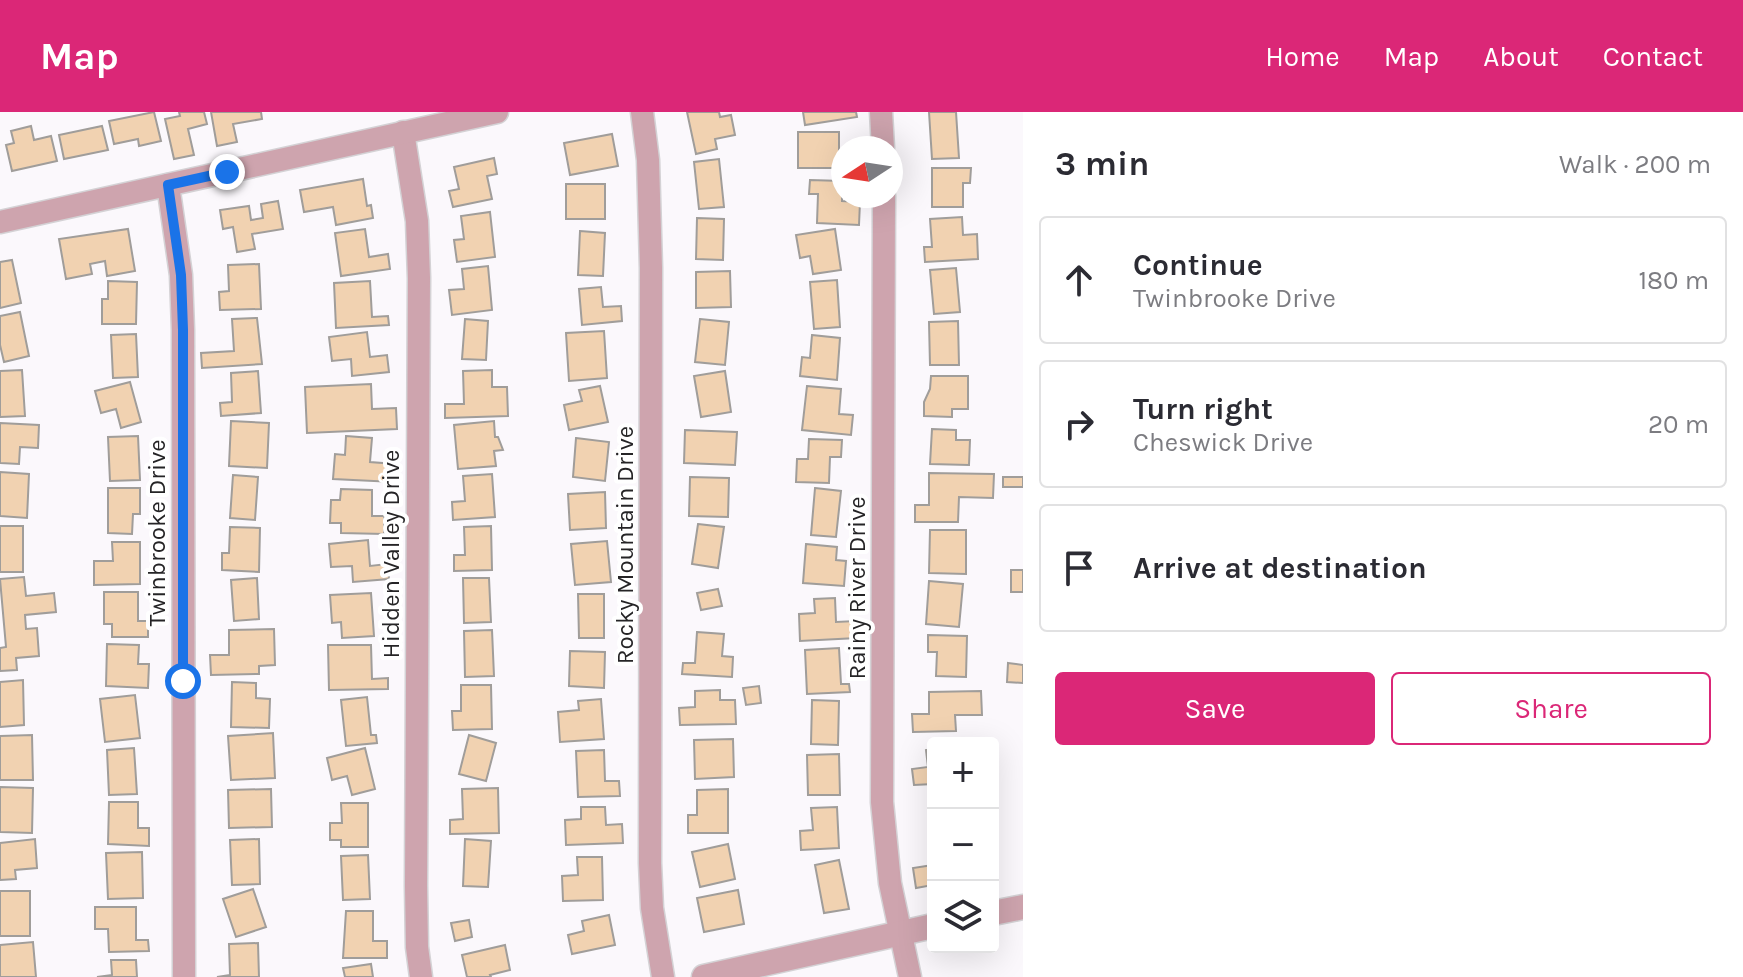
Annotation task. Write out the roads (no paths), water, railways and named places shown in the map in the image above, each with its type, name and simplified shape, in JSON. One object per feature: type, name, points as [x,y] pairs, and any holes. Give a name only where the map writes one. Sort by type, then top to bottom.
[{"type":"street","points":[[0,222],[497,112]]},
{"type":"street","name":"Rocky Mountain Drive","points":[[642,112],[648,160],[651,268],[650,863],[652,908],[663,977]]},
{"type":"street","points":[[881,112],[882,136]]},
{"type":"street","name":"Hidden Valley Drive","points":[[403,132],[417,221],[419,278],[416,886],[421,977]]},
{"type":"street","name":"Twinbrooke Drive","points":[[168,185],[181,275],[183,330],[184,977]]},
{"type":"street","name":"Rainy River Drive","points":[[884,208],[882,802],[885,844],[910,977]]},
{"type":"street","points":[[999,912],[1023,907]]},
{"type":"street","points":[[704,977],[927,927]]}]
